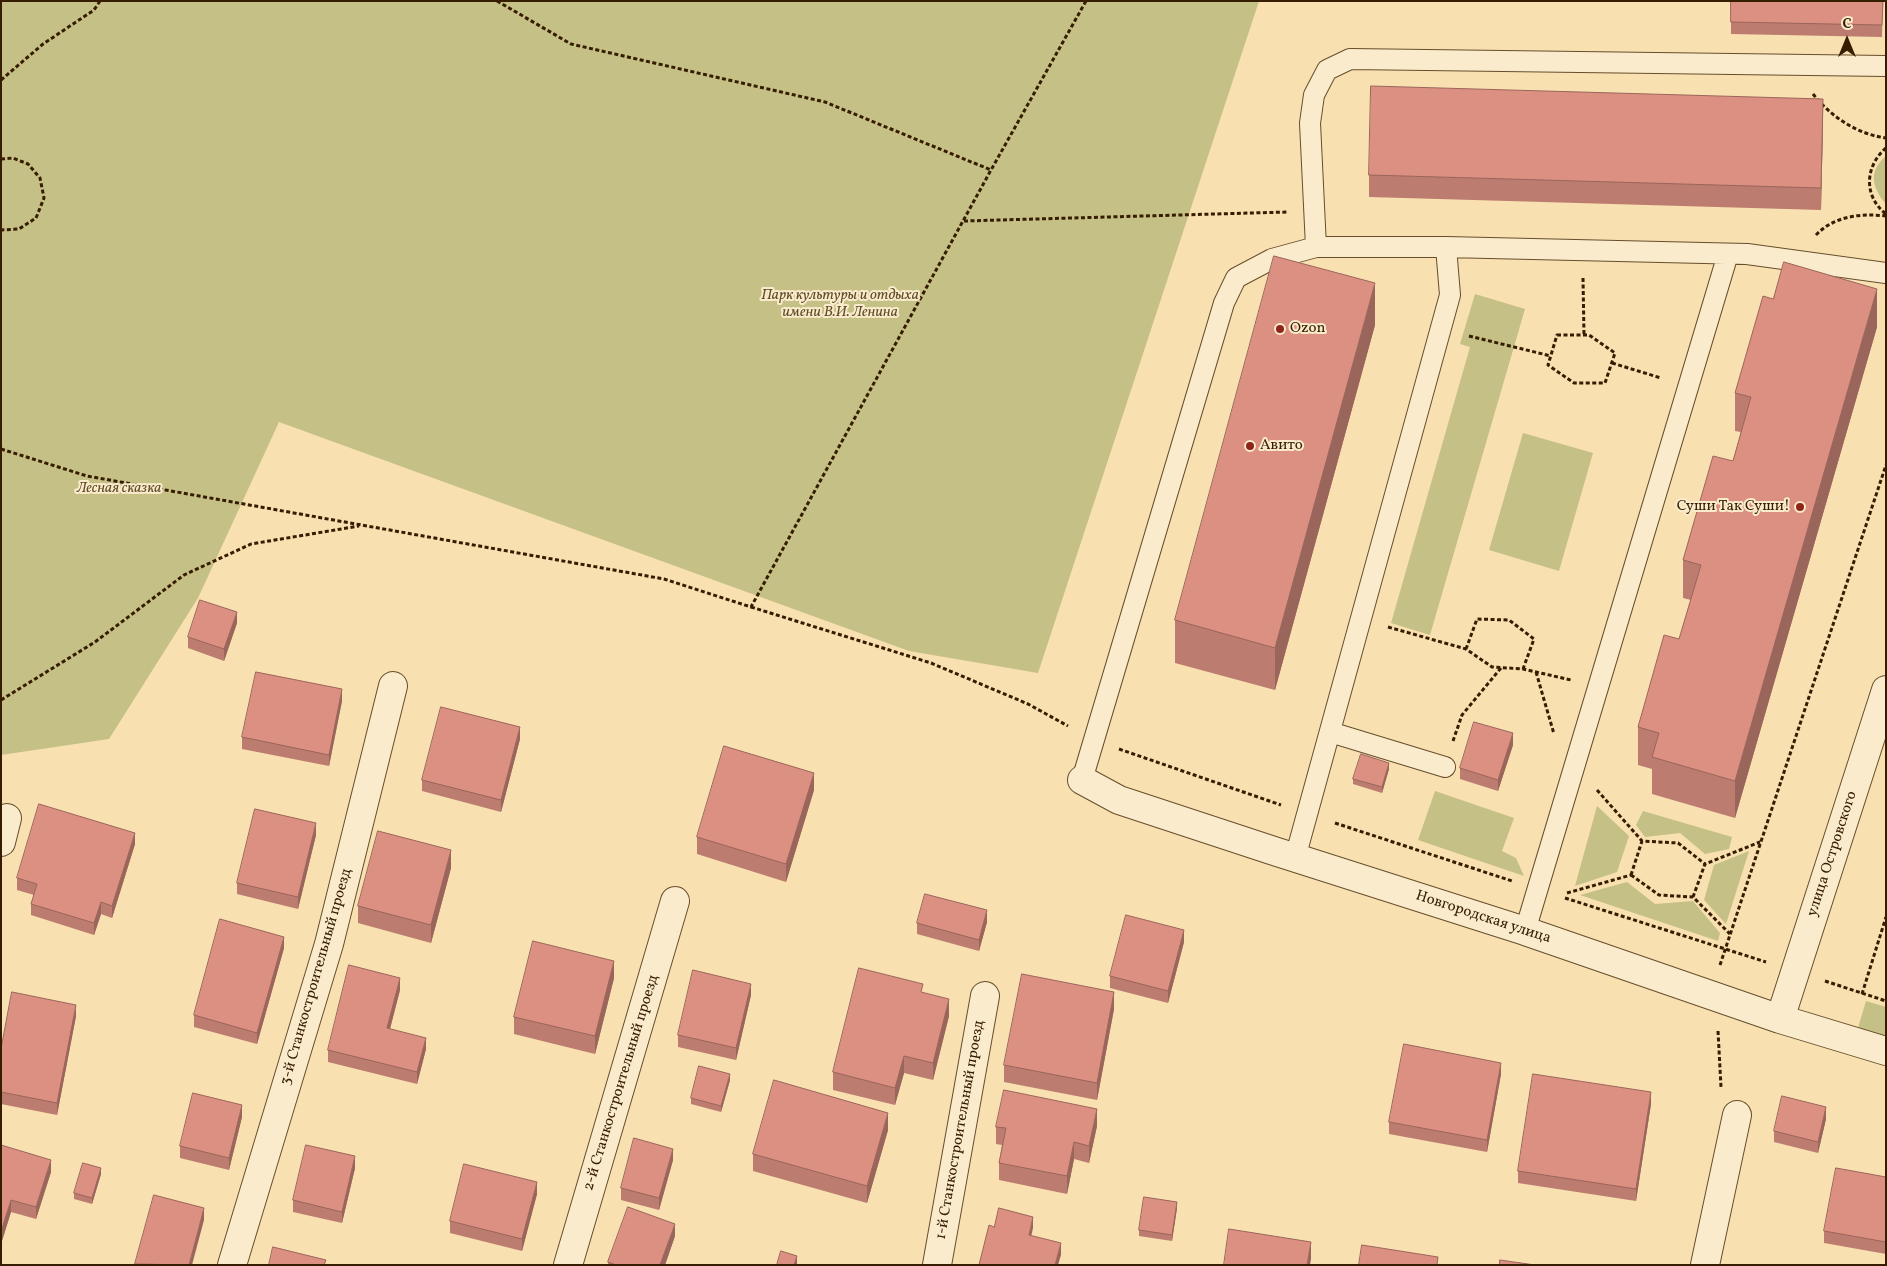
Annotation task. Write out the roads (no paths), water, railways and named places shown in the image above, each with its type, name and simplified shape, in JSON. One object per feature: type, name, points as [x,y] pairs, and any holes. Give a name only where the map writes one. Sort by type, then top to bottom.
[{"type":"street","name":"3-й Станкостроительный проезд","points":[[232,1265],[329,944],[393,686]]},
{"type":"street","name":"улица Островского","points":[[1780,1019],[1886,690]]},
{"type":"street","name":"Новгородская улица","points":[[1082,780],[1119,800],[1525,932],[1780,1019],[1886,1051]]},
{"type":"street","name":"2-й Станкостроительный проезд","points":[[568,1265],[675,901]]},
{"type":"street","name":"1-й Станкостроительный проезд","points":[[936,1265],[985,996]]},
{"type":"street","points":[[1705,1265],[1737,1115]]},
{"type":"lane","points":[[1316,248],[1310,122],[1314,95],[1327,70],[1350,59],[1886,66]]},
{"type":"lane","points":[[1082,780],[1224,303],[1236,278],[1272,259],[1316,248],[1446,248],[1746,254],[1886,273]]},
{"type":"lane","points":[[1295,858],[1450,295],[1446,248]]},
{"type":"lane","points":[[1525,932],[1728,254]]},
{"type":"lane","points":[[1330,732],[1445,767]]},
{"type":"place","name":"Ozon","points":[[1280,329]]},
{"type":"place","name":"Авито","points":[[1250,446]]},
{"type":"place","name":"Суши Так Суши!","points":[[1800,507]]},
{"type":"park label","name":"Парк культуры и отдыха имени В.И. Ленина","points":[[840,304]]},
{"type":"park label","name":"Лесная сказка","points":[[119,489]]}]
